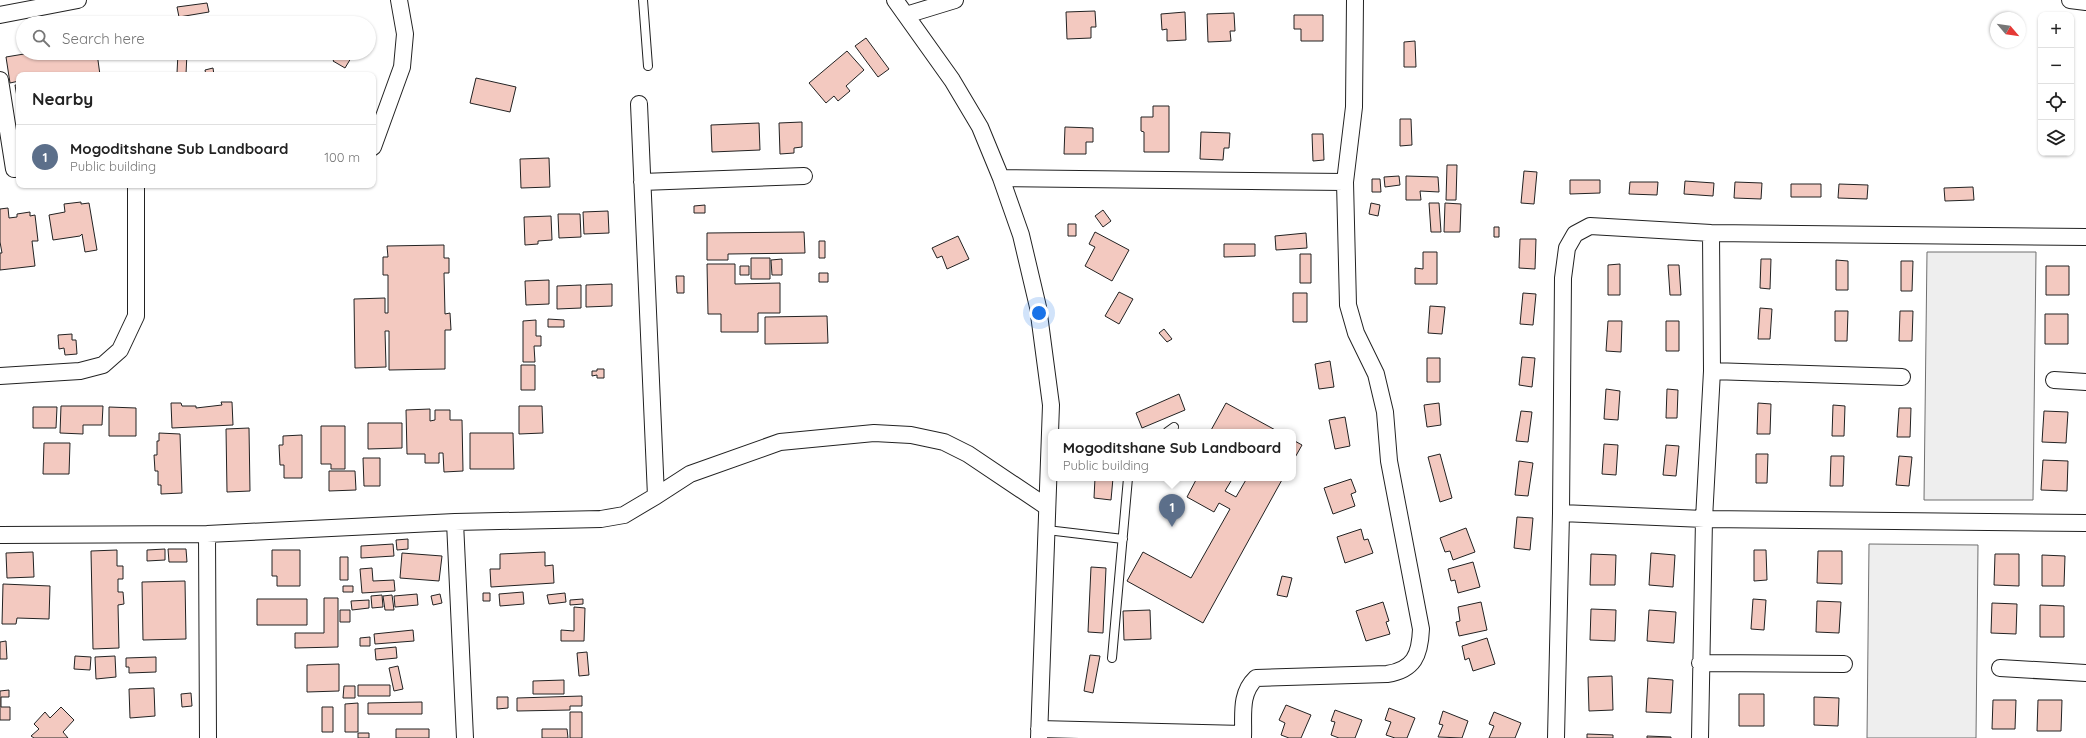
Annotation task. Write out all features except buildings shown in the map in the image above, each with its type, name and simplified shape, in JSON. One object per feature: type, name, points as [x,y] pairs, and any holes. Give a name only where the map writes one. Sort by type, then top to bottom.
[{"type":"street","points":[[0,15],[41,3],[78,0]]},
{"type":"street","points":[[376,139],[402,67],[405,34],[399,0]]},
{"type":"street","points":[[895,0],[952,80],[980,127],[1001,178],[1021,235],[1038,307],[1051,405],[1050,429]]},
{"type":"street","points":[[906,15],[955,0]]},
{"type":"street","points":[[1048,481],[1039,733],[1243,736],[1244,699],[1248,685],[1256,678],[1387,674],[1401,672],[1412,662],[1420,647],[1421,629],[1389,460],[1384,412],[1376,374],[1356,333],[1348,305],[1345,182],[1354,107],[1355,0]]},
{"type":"street","points":[[2070,0],[2086,2]]},
{"type":"street","points":[[0,80],[11,169]]},
{"type":"street","points":[[639,104],[656,496]]},
{"type":"street","points":[[642,182],[804,176]]},
{"type":"street","points":[[1001,178],[1345,182]]},
{"type":"street","points":[[0,376],[80,371],[103,365],[120,350],[136,316],[136,188]]},
{"type":"street","points":[[1556,738],[1561,513],[1563,278],[1567,248],[1575,234],[1590,226],[1711,233],[2086,237]]},
{"type":"street","points":[[1700,738],[1700,663],[1704,519],[1712,371],[1711,233]]},
{"type":"street","points":[[1712,371],[1902,377]]},
{"type":"street","points":[[2054,380],[2086,382]]},
{"type":"street","points":[[0,535],[207,534],[455,522],[601,519],[624,515],[690,474],[780,442],[874,433],[911,435],[944,442],[968,454],[1047,507]]},
{"type":"street","points":[[1561,513],[1704,519],[2086,523]]},
{"type":"street","points":[[455,522],[465,738]]},
{"type":"street","points":[[207,534],[208,738]]},
{"type":"street","points":[[1700,663],[1844,664]]},
{"type":"street","points":[[2000,668],[2086,673]]},
{"type":"lane","points":[[643,0],[648,66]]},
{"type":"lane","points":[[1170,429],[1174,426]]},
{"type":"lane","points":[[1112,658],[1128,481]]},
{"type":"lane","points":[[1047,530],[1123,539]]},
{"type":"shaded area","points":[[1927,252],[2036,252],[2033,500],[1924,500]]},
{"type":"shaded area","points":[[1869,544],[1978,545],[1976,738],[1867,738]]},
{"type":"place","name":"Mogoditshane Sub Landboard","points":[[1172,527]]}]
